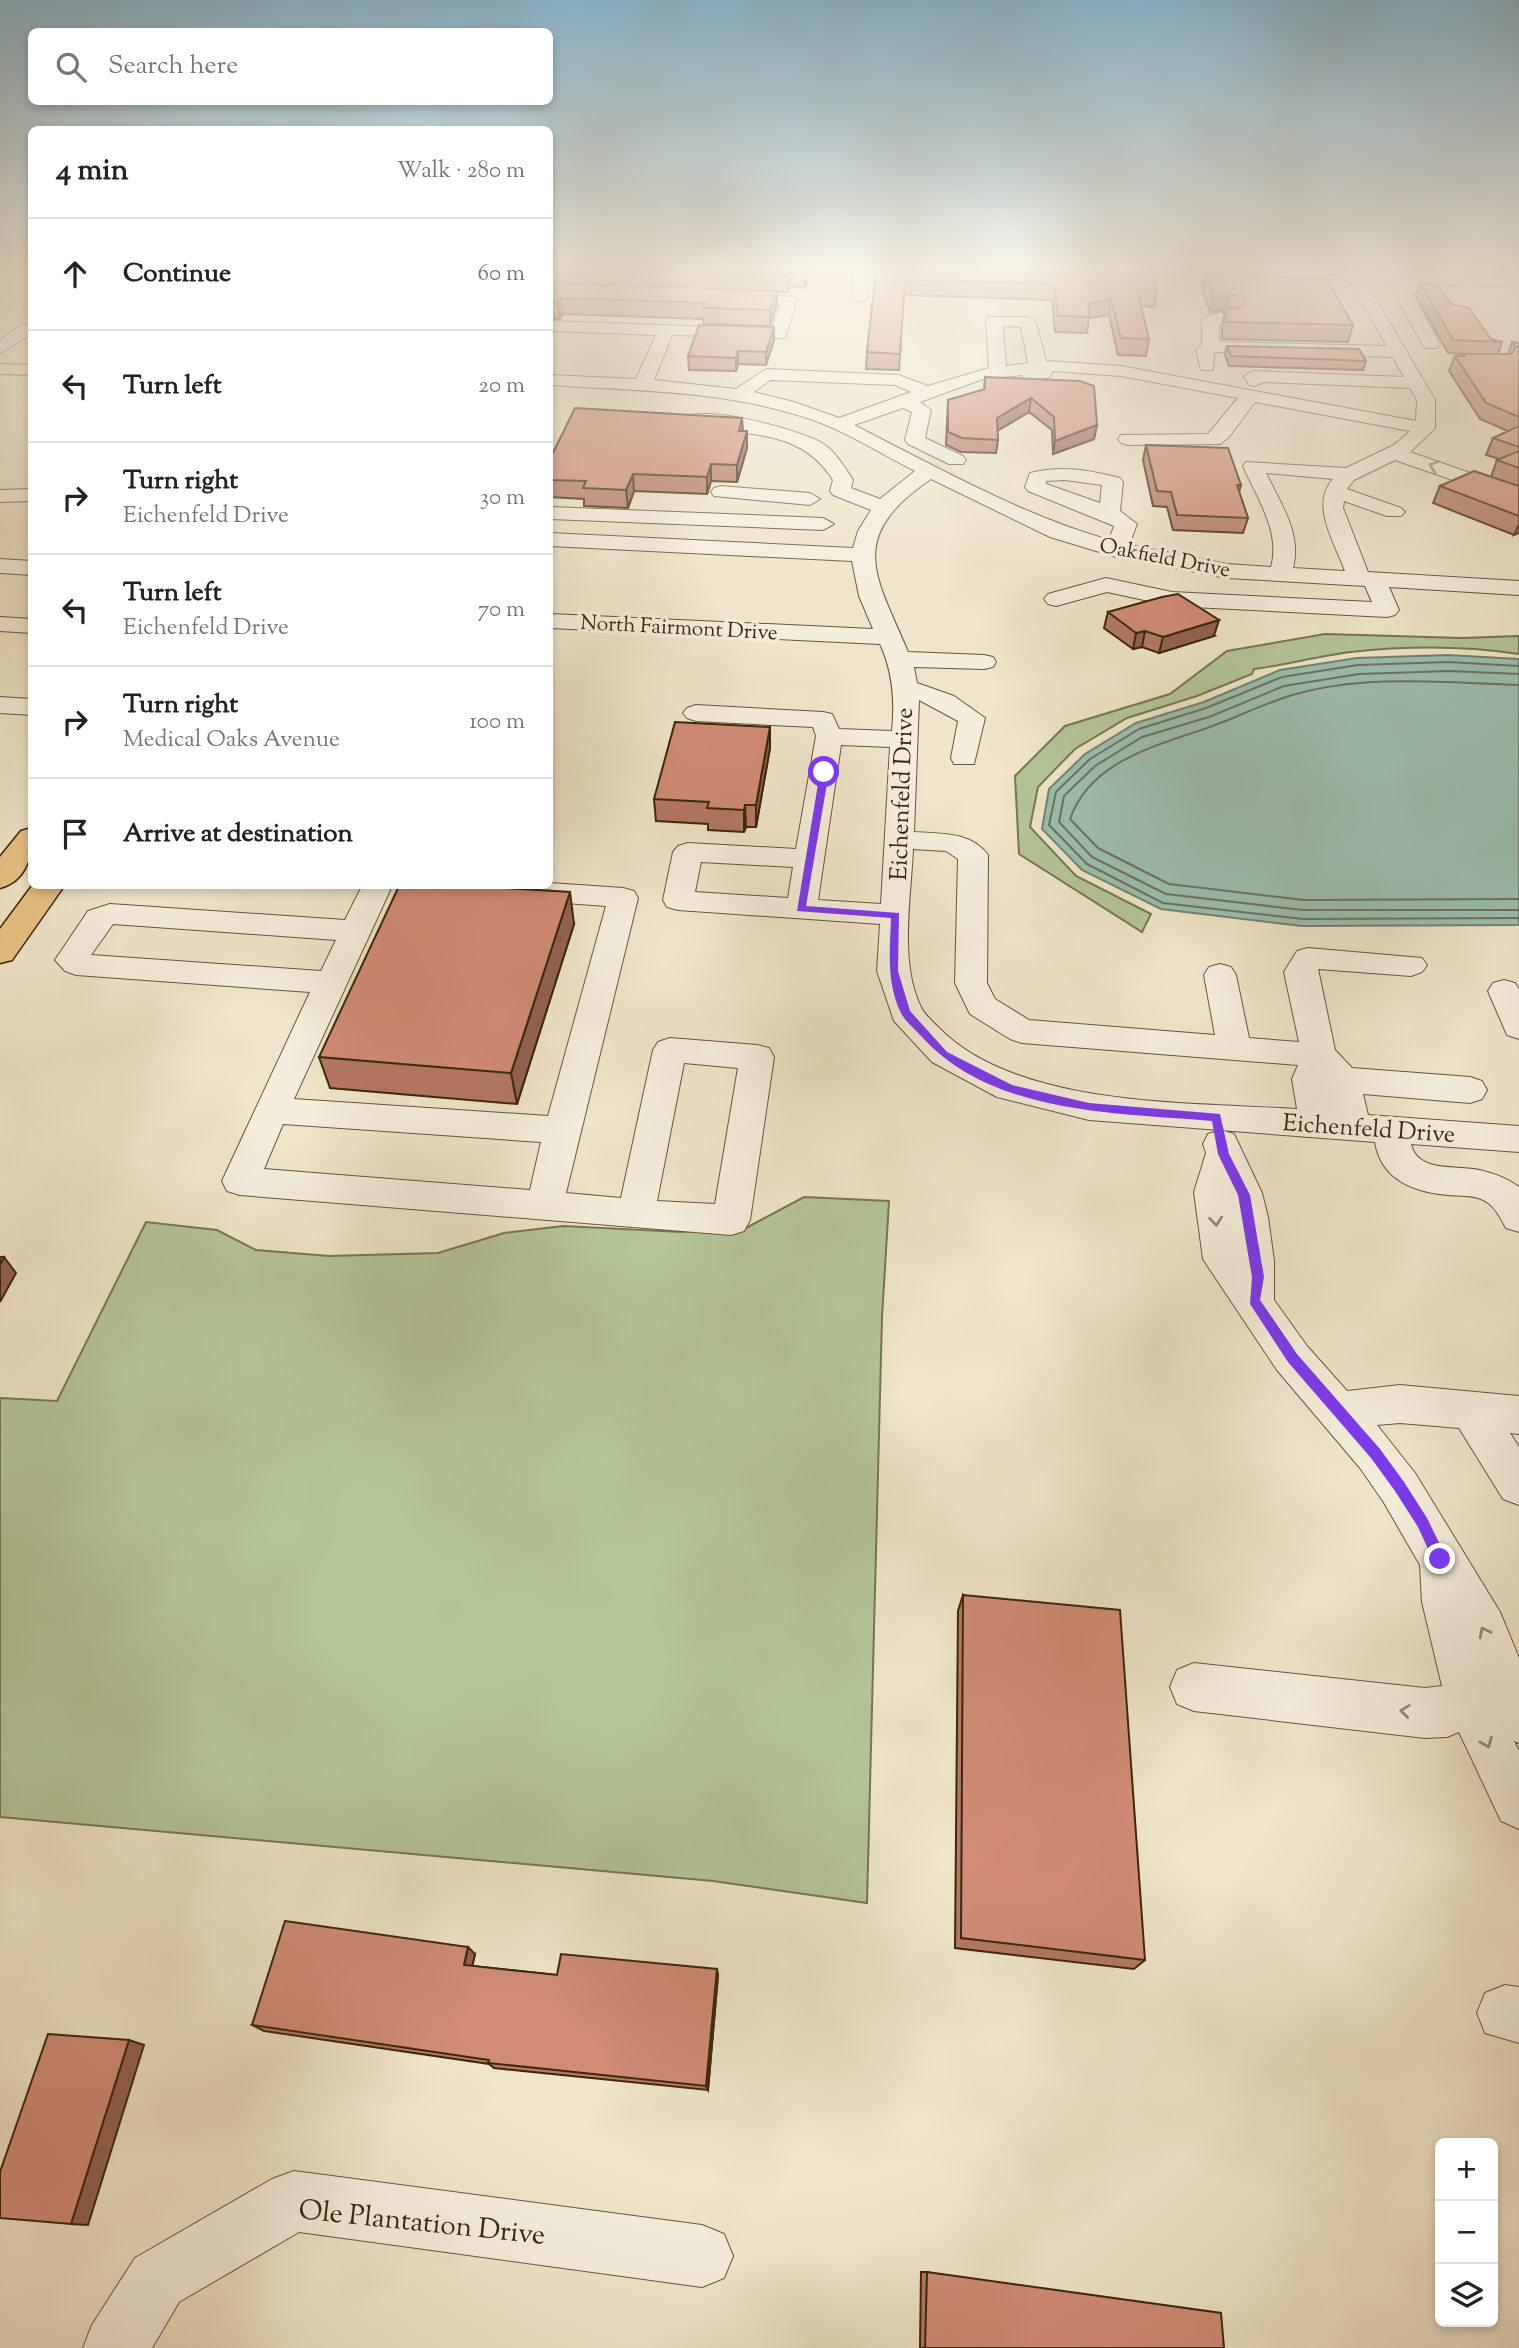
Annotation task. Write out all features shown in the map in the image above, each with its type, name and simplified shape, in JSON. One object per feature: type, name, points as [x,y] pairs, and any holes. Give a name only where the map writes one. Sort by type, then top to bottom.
[{"type":"main road","points":[[0,878],[28,842]]},
{"type":"main road","points":[[0,951],[46,889]]},
{"type":"street","points":[[643,384],[647,375]]},
{"type":"street","points":[[925,401],[989,375]]},
{"type":"street","points":[[837,425],[903,401],[925,401],[1025,375]]},
{"type":"street","points":[[1154,375],[1255,390],[1422,431],[1444,444]]},
{"type":"street","points":[[1207,375],[1208,381]]},
{"type":"street","points":[[1056,598],[1106,585],[1172,599],[1387,610],[1367,581],[1332,508],[1334,491],[1349,474],[1395,453],[1422,431],[1429,417],[1426,400],[1411,375]]},
{"type":"street","name":"Oakfield Drive","points":[[559,376],[740,395],[803,410],[1058,532],[1116,550],[1210,573],[1519,588]]},
{"type":"street","name":"Oakfield Drive","points":[[559,376],[721,400],[837,425]]},
{"type":"street","points":[[0,382],[28,383]]},
{"type":"street","points":[[1255,390],[1416,383]]},
{"type":"street","points":[[1129,439],[1213,440],[1222,433],[1255,390]]},
{"type":"street","points":[[925,401],[915,440],[984,475],[971,491]]},
{"type":"street","points":[[683,419],[749,424],[798,439],[824,455],[843,480],[840,491],[871,503]]},
{"type":"street","points":[[1395,453],[1519,497]]},
{"type":"street","points":[[1280,576],[1287,549],[1283,532],[1253,467],[1349,474]]},
{"type":"street","name":"Eichenfeld Drive","points":[[931,470],[871,503],[872,525],[863,555],[867,588],[898,661],[903,740],[894,971],[906,1013],[944,1054],[1009,1088],[1089,1107],[1519,1139]]},
{"type":"street","points":[[1334,491],[1394,512]]},
{"type":"street","points":[[721,492],[871,503]]},
{"type":"street","points":[[0,495],[28,495]]},
{"type":"street","points":[[553,513],[822,524]]},
{"type":"street","points":[[1109,514],[1126,524],[1116,550]]},
{"type":"street","points":[[737,550],[744,521]]},
{"type":"street","points":[[553,539],[863,555]]},
{"type":"street","points":[[0,566],[28,568]]},
{"type":"street","points":[[1519,568],[1513,568],[1519,574]]},
{"type":"street","points":[[1208,601],[1199,593],[1199,580],[1210,573]]},
{"type":"street","name":"North Fairmont Drive","points":[[553,621],[809,633],[898,661],[984,662]]},
{"type":"street","points":[[0,624],[28,625]]},
{"type":"street","points":[[898,661],[945,701],[972,718],[964,758]]},
{"type":"street","points":[[0,705],[28,707]]},
{"type":"street","points":[[696,713],[823,720],[829,736]]},
{"type":"street","points":[[899,840],[953,842],[973,855],[971,983],[982,1006],[1022,1031],[1319,1055]]},
{"type":"street","points":[[801,909],[678,900],[688,852],[808,859]]},
{"type":"street","points":[[376,889],[240,1181],[636,1214],[731,1220],[757,1057],[670,1050],[636,1214]]},
{"type":"street","points":[[497,889],[623,898],[562,1130],[545,1206]]},
{"type":"street","points":[[331,983],[76,964],[71,960],[99,918],[110,914],[355,931]]},
{"type":"street","points":[[1353,1127],[1343,1080],[1319,1055],[1300,972],[1308,958],[1411,965]]},
{"type":"street","points":[[1220,975],[1234,1049]]},
{"type":"street","points":[[1504,990],[1519,1027]]},
{"type":"street","points":[[1318,1124],[1309,1079],[1319,1055]]},
{"type":"street","points":[[1343,1080],[1471,1090]]},
{"type":"street","points":[[271,1110],[562,1130]]},
{"type":"street","points":[[1217,1117],[1223,1154],[1213,1192],[1222,1259],[1232,1276],[1254,1300],[1292,1358],[1339,1411],[1423,1522],[1440,1559],[1483,1629],[1519,1718]]},
{"type":"street","points":[[1391,1130],[1397,1158],[1411,1171],[1430,1178],[1476,1182],[1501,1191],[1519,1217]]},
{"type":"street","points":[[1339,1411],[1400,1404],[1519,1415]]},
{"type":"street","points":[[1472,1411],[1519,1485]]},
{"type":"street","points":[[1440,1559],[1449,1628],[1469,1698],[1493,1757],[1519,1803]]},
{"type":"street","points":[[1194,1687],[1425,1713],[1447,1712],[1469,1698]]},
{"type":"street","name":"Ole Plantation Drive","points":[[115,2348],[158,2280],[294,2201],[702,2256]]},
{"type":"lane","points":[[740,395],[765,375]]},
{"type":"lane","points":[[779,375],[898,380],[925,401]]},
{"type":"lane","points":[[896,915],[801,909],[829,736],[903,740]]},
{"type":"shaded area","points":[[1325,634],[1462,638],[1519,636],[1519,654],[1456,648],[1372,650],[1254,669],[1252,674],[1197,696],[1127,718],[1075,749],[1038,787],[1030,827],[1076,876],[1151,914],[1142,932],[1019,854],[1015,776],[1065,726],[1170,694],[1227,651]]},
{"type":"shaded area","points":[[804,1197],[889,1201],[882,1317],[867,1903],[713,1881],[0,1817],[0,1398],[57,1401],[146,1222],[217,1230],[256,1250],[329,1256],[438,1253],[504,1233],[563,1226],[681,1232],[746,1228]]},
{"type":"water","points":[[1448,655],[1519,659],[1519,925],[1302,926],[1161,909],[1082,870],[1042,829],[1049,789],[1085,754],[1136,723],[1204,702],[1280,670],[1357,658]]},
{"type":"building","points":[[1467,375],[1519,375],[1519,417],[1486,403]]},
{"type":"building","points":[[985,377],[1080,381],[1094,386],[1097,425],[1055,441],[1054,417],[1031,398],[997,418],[998,440],[962,438],[948,432],[948,400],[985,389]]},
{"type":"building","points":[[575,408],[742,418],[739,431],[747,431],[737,465],[711,464],[707,477],[633,474],[626,490],[583,488],[586,481],[553,480],[553,453]]},
{"type":"building","points":[[1519,426],[1519,447],[1493,438]]},
{"type":"building","points":[[1146,445],[1228,448],[1241,485],[1237,485],[1248,518],[1177,515],[1171,492],[1157,491]]},
{"type":"building","points":[[1519,451],[1519,468],[1497,460]]},
{"type":"building","points":[[1474,471],[1519,486],[1519,516],[1440,486]]},
{"type":"building","points":[[1178,594],[1219,620],[1163,637],[1145,631],[1136,633],[1108,612],[1162,597]]},
{"type":"building","points":[[675,722],[770,727],[756,805],[745,805],[744,810],[707,808],[709,802],[654,799]]},
{"type":"building","points":[[398,889],[522,889],[570,892],[511,1073],[319,1057]]},
{"type":"building","points":[[963,1595],[1120,1610],[1145,1960],[961,1938]]},
{"type":"building","points":[[285,1921],[468,1947],[464,1965],[557,1975],[561,1954],[717,1969],[706,2086],[488,2063],[489,2060],[252,2025]]},
{"type":"building","points":[[48,2034],[129,2040],[71,2224],[0,2218],[0,2172]]},
{"type":"building","points":[[927,2272],[1221,2313],[1224,2348],[925,2348]]},
{"type":"route","points":[[824,772],[801,909],[896,915],[894,971],[906,1013],[944,1054],[1009,1088],[1089,1107],[1217,1117],[1223,1154],[1244,1195],[1258,1277],[1254,1300],[1272,1332],[1292,1358],[1375,1454],[1399,1487],[1423,1522],[1440,1559]]}]
